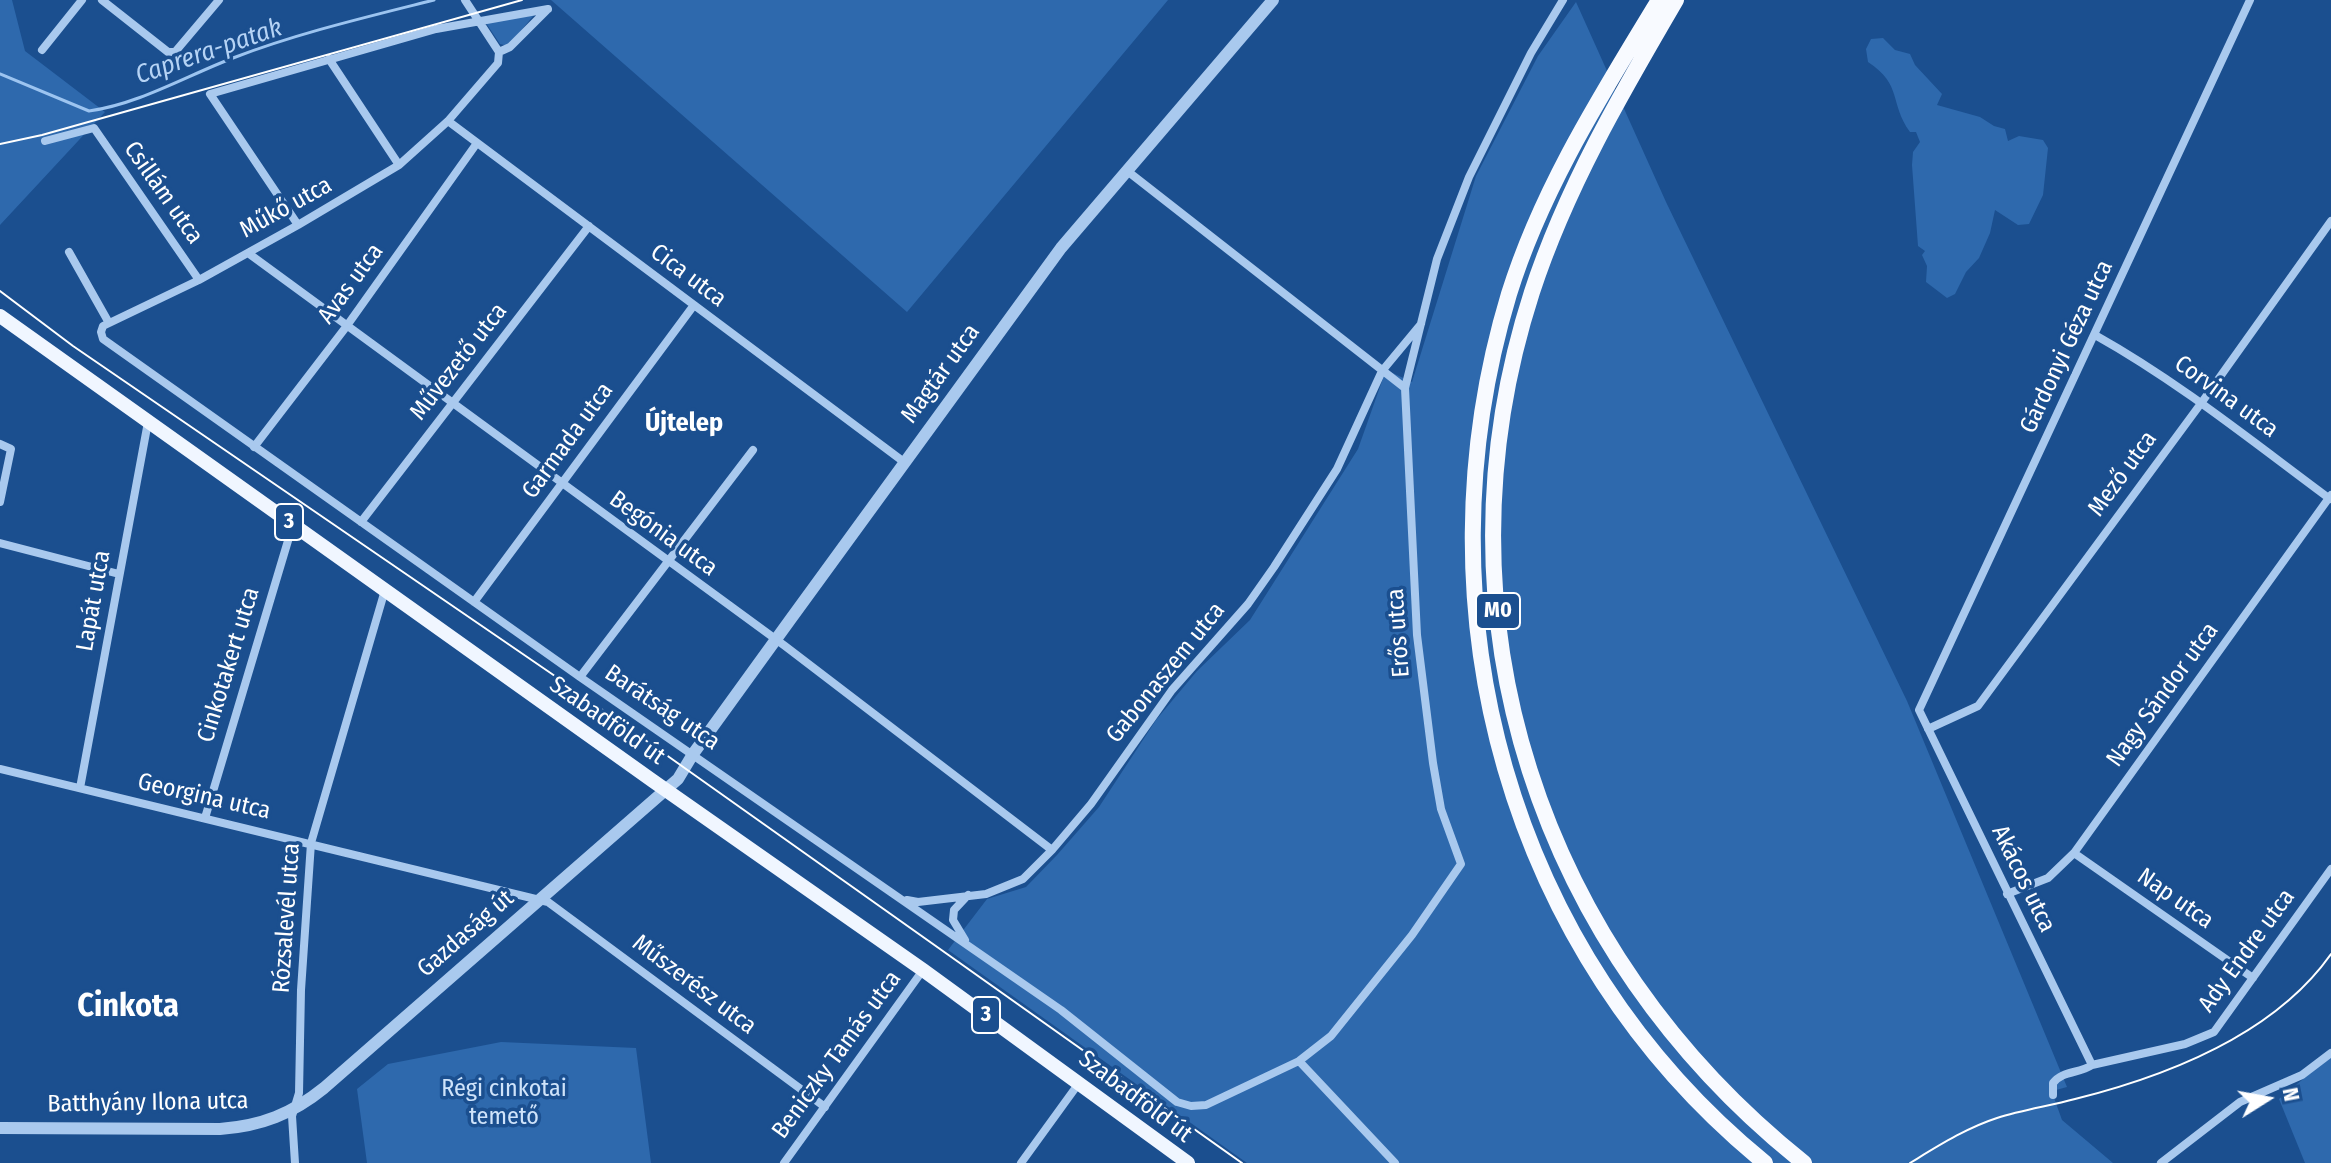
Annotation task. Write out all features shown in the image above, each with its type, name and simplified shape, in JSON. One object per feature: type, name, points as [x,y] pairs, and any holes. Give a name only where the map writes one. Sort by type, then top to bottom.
[{"type":"highway","name":"M0","points":[[1659,0],[1568,154],[1543,205],[1510,293],[1491,363],[1480,425],[1473,503],[1475,600],[1485,682],[1506,779],[1561,909],[1609,991],[1641,1035],[1702,1105],[1765,1163]]},
{"type":"highway","name":"M0","points":[[1676,0],[1579,176],[1550,241],[1520,335],[1496,471],[1494,541],[1501,640],[1512,706],[1535,789],[1566,867],[1592,917],[1628,976],[1684,1051],[1729,1099],[1804,1163]]},
{"type":"main road","name":"Szabadföld út","points":[[0,316],[923,970],[1188,1163]]},
{"type":"street","points":[[42,50],[82,0]]},
{"type":"street","points":[[102,0],[168,52],[175,52],[219,0]]},
{"type":"street","points":[[298,225],[210,94],[436,29],[478,22],[548,9],[510,47],[499,52],[478,22],[465,0]]},
{"type":"street","name":"Magtár utca","points":[[666,790],[678,779],[693,754],[1061,248],[1273,0]]},
{"type":"street","points":[[1126,170],[1405,388],[1437,259],[1469,177],[1531,53],[1563,0]]},
{"type":"street","name":"Gárdonyi Géza utca","points":[[1919,710],[2250,0]]},
{"type":"street","name":"Műkő utca","points":[[101,332],[103,326],[199,280],[399,165],[448,121],[498,63],[499,52]]},
{"type":"street","points":[[329,59],[399,165]]},
{"type":"street","name":"Cica utca","points":[[448,121],[904,462]]},
{"type":"street","name":"Csillám utca","points":[[45,141],[94,128],[199,280]]},
{"type":"street","name":"Avas utca","points":[[254,447],[346,327],[477,143]]},
{"type":"street","name":"Mező utca","points":[[1928,729],[1978,706],[2331,221]]},
{"type":"street","name":"Művezető utca","points":[[361,522],[589,226]]},
{"type":"street","points":[[69,252],[109,323]]},
{"type":"street","name":"Begónia utca","points":[[248,253],[775,641],[1052,850]]},
{"type":"street","name":"Garmada utca","points":[[474,602],[694,305]]},
{"type":"street","name":"Gabonaszem utca","points":[[902,899],[918,902],[986,894],[1023,879],[1052,850],[1091,804],[1172,690],[1248,604],[1274,567],[1337,469],[1382,371],[1421,324]]},
{"type":"street","name":"Barátság utca","points":[[101,332],[103,339],[254,447],[1061,1010],[1177,1102],[1191,1106],[1206,1105]]},
{"type":"street","name":"Corvina utca","points":[[2095,335],[2146,363],[2330,498]]},
{"type":"street","name":"Erős utca","points":[[1206,1105],[1299,1061],[1331,1036],[1412,935],[1461,864],[1441,809],[1419,649],[1405,388]]},
{"type":"street","name":"Lapát utca","points":[[80,788],[148,422]]},
{"type":"street","points":[[0,444],[11,449],[0,502]]},
{"type":"street","points":[[580,677],[753,450]]},
{"type":"street","name":"Nagy Sándor utca","points":[[2007,894],[2048,878],[2074,853],[2330,498]]},
{"type":"street","name":"Cinkotakert utca","points":[[205,818],[293,524]]},
{"type":"street","points":[[0,543],[119,574]]},
{"type":"street","name":"Rózsalevél utca","points":[[295,1163],[292,1116],[299,1093],[301,990],[311,843],[385,590]]},
{"type":"street","name":"Akácos utca","points":[[1919,710],[2092,1065]]},
{"type":"street","name":"Georgina utca","points":[[0,769],[538,900]]},
{"type":"street","name":"Gazdaság út","points":[[294,1109],[324,1088],[666,790]]},
{"type":"street","name":"Nap utca","points":[[2074,853],[2253,978]]},
{"type":"street","name":"Ady Endre utca","points":[[2053,1095],[2052,1087],[2058,1076],[2203,1038],[2214,1032],[2331,869]]},
{"type":"street","points":[[968,945],[953,920],[954,910],[969,895]]},
{"type":"street","name":"Műszerész utca","points":[[538,900],[552,905],[825,1107]]},
{"type":"street","name":"Beniczky Tamás utca","points":[[784,1163],[923,970]]},
{"type":"street","points":[[2161,1163],[2240,1102],[2302,1075],[2331,1053]]},
{"type":"street","points":[[1299,1061],[1395,1163]]},
{"type":"street","points":[[1021,1163],[1080,1082]]},
{"type":"street","name":"Batthyány Ilona utca","points":[[0,1128],[220,1129],[264,1123],[294,1109]]},
{"type":"green space","points":[[0,0],[12,0],[25,51],[105,112],[0,225]]},
{"type":"green space","points":[[551,0],[1168,0],[907,312]]},
{"type":"green space","points":[[1576,2],[1666,202],[1907,701],[2067,1087],[2056,1090],[2053,1095],[2062,1120],[2113,1163],[1247,1163],[948,950],[987,899],[1026,887],[1057,855],[1099,807],[1156,720],[1197,671],[1250,620],[1358,449],[1386,370],[1412,382],[1476,176],[1538,56]]},
{"type":"green space","points":[[534,15],[508,46],[500,44],[486,23]]},
{"type":"green space","points":[[1883,38],[1895,50],[1910,54],[1915,65],[1942,94],[1937,105],[1980,117],[2005,129],[2008,141],[2019,136],[2043,140],[2048,148],[2043,195],[2029,224],[2018,225],[1995,210],[1990,233],[1979,258],[1966,272],[1955,294],[1947,298],[1926,282],[1927,266],[1922,255],[1925,251],[1918,246],[1912,165],[1913,152],[1920,142],[1916,132],[1910,132],[1904,122],[1886,79],[1868,62],[1866,49],[1871,39]]},
{"type":"green space","name":"Régi cinkotai temető","points":[[501,1042],[636,1048],[651,1163],[367,1163],[357,1089],[388,1064]]},
{"type":"green space","points":[[2331,1056],[2331,1163],[2305,1163],[2279,1099]]},
{"type":"waterway","name":"Caprera-patak","points":[[0,74],[89,111],[144,96],[282,41],[434,0]]},
{"type":"tram line","points":[[0,144],[42,135],[522,0]]},
{"type":"tram line","points":[[0,291],[73,346],[552,674],[1242,1163]]},
{"type":"tram line","points":[[1910,1163],[1986,1122],[2146,1078],[2216,1048],[2280,1008],[2307,983],[2331,954]]},
{"type":"district","name":"Újtelep","points":[[684,424]]},
{"type":"district","name":"Cinkota","points":[[128,1007]]}]
